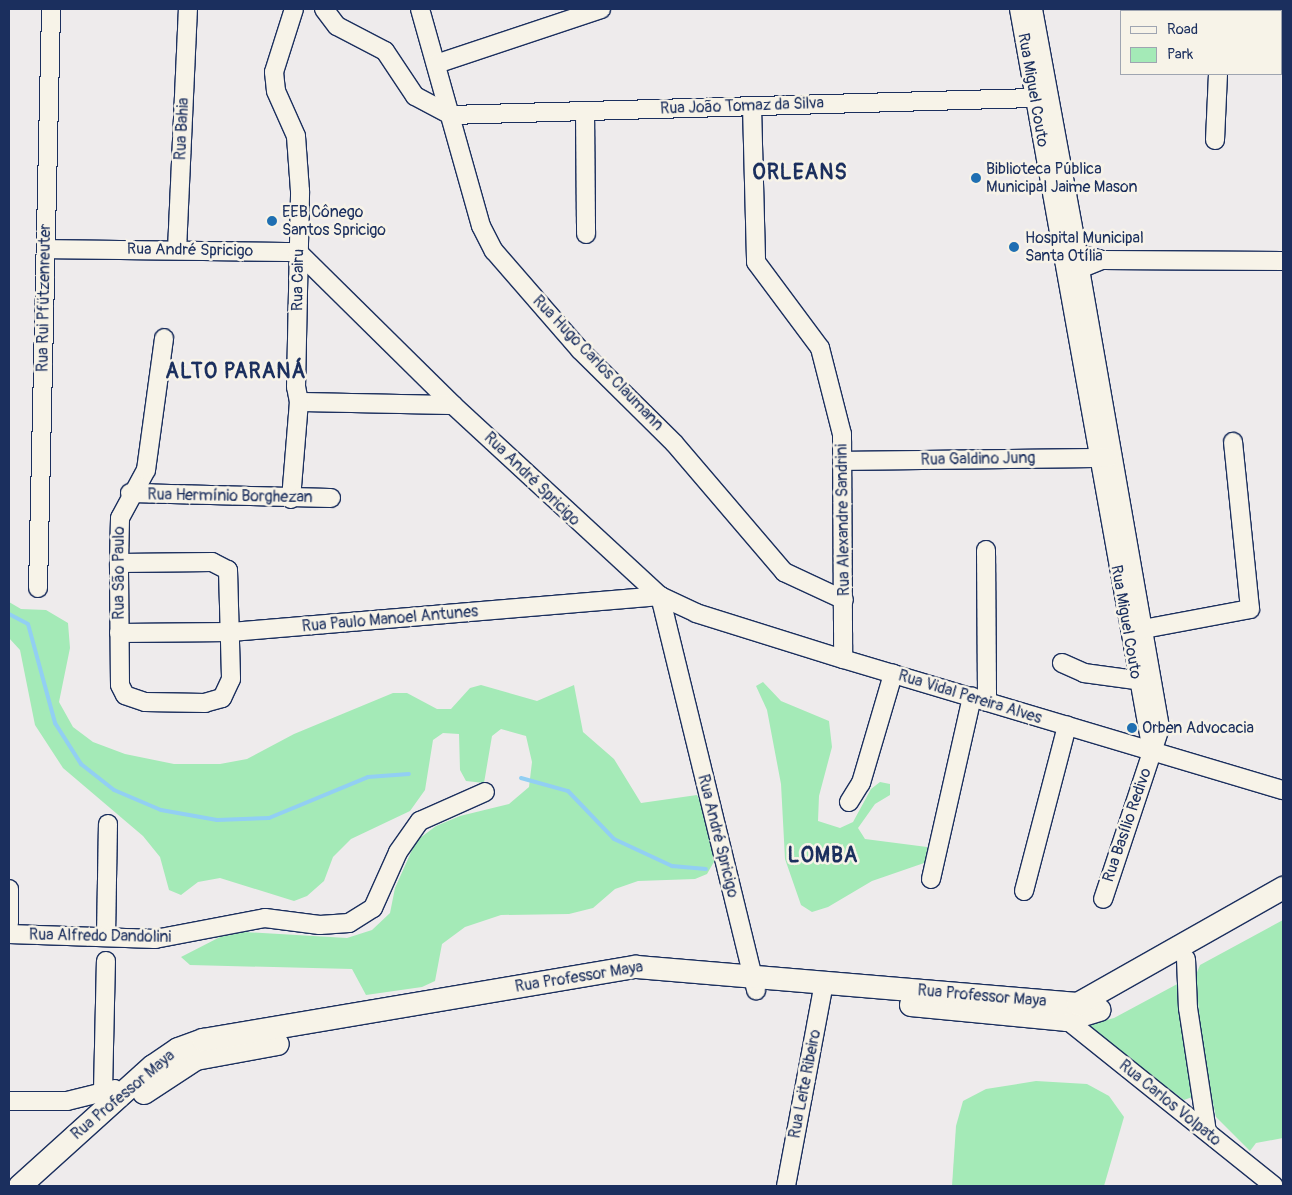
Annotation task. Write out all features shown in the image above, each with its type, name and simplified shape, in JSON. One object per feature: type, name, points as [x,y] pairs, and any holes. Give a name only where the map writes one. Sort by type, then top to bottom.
[{"type":"main road","name":"Rua Professor Maya","points":[[20,1186],[70,1151],[136,1090],[196,1059],[255,1039],[623,976],[666,981],[754,982],[1066,1012],[1095,1012],[1283,888]]},
{"type":"main road","name":"Rua Professor Maya","points":[[1184,953],[1283,903]]},
{"type":"main road","name":"Rua Professor Maya","points":[[42,1186],[70,1151]]},
{"type":"street","name":"Rua Rui Pfützenreuter","points":[[38,588],[51,9]]},
{"type":"street","name":"Rua Bahia","points":[[177,250],[188,9]]},
{"type":"street","name":"Rua Cairu","points":[[291,499],[299,402],[297,147],[274,81],[276,62],[294,9]]},
{"type":"street","points":[[324,9],[337,26],[385,51],[415,96],[450,115]]},
{"type":"street","name":"Rua Hugo Carlos Claumann","points":[[420,9],[480,226],[494,251],[580,350],[685,455],[784,572],[844,600]]},
{"type":"street","points":[[436,64],[601,9]]},
{"type":"street","name":"Rua Miguel Couto","points":[[1019,9],[1034,98],[1074,262]]},
{"type":"street","name":"Rua Miguel Couto","points":[[1033,9],[1074,262],[1086,351],[1135,630],[1160,728],[1152,751]]},
{"type":"street","points":[[1215,140],[1218,75]]},
{"type":"street","name":"Rua João Tomaz da Silva","points":[[450,115],[1034,98]]},
{"type":"street","name":"Rua Alexandre Sandrini","points":[[752,106],[756,262],[824,356],[844,461],[843,659]]},
{"type":"street","points":[[585,111],[586,234]]},
{"type":"street","name":"Rua André Spricigo","points":[[46,248],[298,252],[453,405],[660,596],[754,982]]},
{"type":"street","points":[[1074,262],[1102,260],[1283,261]]},
{"type":"street","name":"Rua São Paulo","points":[[164,338],[146,470],[130,493],[120,518],[119,679],[125,694],[145,702],[205,704],[227,694],[231,632]]},
{"type":"street","points":[[299,402],[453,405]]},
{"type":"street","points":[[1135,630],[1250,609],[1233,442]]},
{"type":"street","name":"Rua Galdino Jung","points":[[844,461],[1105,458]]},
{"type":"street","name":"Rua Hermínio Borghezan","points":[[130,493],[291,499],[331,498]]},
{"type":"street","points":[[931,879],[979,699],[986,550]]},
{"type":"street","points":[[119,563],[224,566],[232,582],[231,632]]},
{"type":"street","name":"Rua Paulo Manoel Antunes","points":[[119,633],[231,632],[660,596]]},
{"type":"street","name":"Rua Vidal Pereira Alves","points":[[660,596],[696,613],[843,659],[1283,790]]},
{"type":"street","name":"Rua Miguel Couto","points":[[1135,630],[1136,680],[1152,751]]},
{"type":"street","points":[[1062,663],[1084,673],[1136,680]]},
{"type":"street","points":[[849,802],[861,783],[893,674]]},
{"type":"street","points":[[1024,891],[1067,726]]},
{"type":"street","name":"Rua Basílio Redivo","points":[[1103,899],[1152,751]]},
{"type":"street","name":"Rua Alfredo Dandolini","points":[[9,934],[171,938],[264,918],[320,925],[349,923],[373,908],[398,852],[420,821],[486,792]]},
{"type":"street","points":[[106,937],[108,824]]},
{"type":"street","points":[[9,923],[10,889]]},
{"type":"street","points":[[1184,953],[1188,1008],[1207,1132]]},
{"type":"street","points":[[103,1092],[106,962]]},
{"type":"street","name":"Rua Leite Ribeiro","points":[[786,1186],[823,989]]},
{"type":"street","name":"Rua Carlos Volpato","points":[[1066,1012],[1177,1108],[1274,1186]]},
{"type":"street","points":[[9,1101],[67,1101],[103,1092],[136,1090]]},
{"type":"street","points":[[1177,1108],[1191,1106],[1201,1096]]},
{"type":"green space","points":[[9,602],[21,609],[46,610],[68,623],[70,648],[59,702],[73,727],[93,742],[125,754],[174,764],[220,764],[247,759],[294,734],[393,693],[407,693],[437,709],[451,709],[470,688],[481,685],[537,701],[574,685],[583,732],[614,759],[641,803],[697,795],[707,817],[715,860],[707,874],[695,879],[638,881],[615,889],[593,908],[569,914],[501,915],[465,927],[442,944],[435,981],[422,987],[366,995],[352,969],[190,965],[181,957],[220,937],[244,932],[347,938],[372,930],[390,913],[395,888],[416,841],[436,826],[460,816],[509,804],[529,787],[532,762],[526,736],[501,729],[492,736],[484,783],[466,781],[460,770],[459,734],[443,733],[433,740],[425,790],[410,811],[351,839],[333,857],[324,881],[307,896],[294,901],[220,878],[198,882],[181,895],[169,890],[160,857],[143,836],[63,768],[35,725],[20,650],[9,638]]},
{"type":"green space","points":[[763,682],[781,701],[829,721],[832,747],[819,796],[818,821],[840,828],[853,822],[871,789],[880,782],[890,784],[890,795],[875,804],[858,828],[865,839],[927,847],[927,862],[872,881],[828,907],[812,912],[801,905],[785,859],[781,784],[767,710],[756,686]]},
{"type":"green space","points":[[1283,920],[1283,1138],[1256,1143],[1250,1151],[1216,1117],[1202,1053],[1196,975],[1200,965]]},
{"type":"green space","points":[[1181,982],[1195,1096],[1184,1100],[1084,1026],[1114,1018]]},
{"type":"green space","points":[[1036,1081],[1087,1084],[1109,1096],[1124,1117],[1104,1186],[952,1186],[956,1126],[963,1101],[986,1089]]},
{"type":"waterway","points":[[9,614],[28,624],[55,723],[81,764],[114,790],[161,810],[217,820],[269,818],[368,777],[409,774]]},
{"type":"waterway","points":[[521,778],[568,791],[614,839],[672,866],[706,869]]},
{"type":"place","name":"Biblioteca Pública Municipal Jaime Mason","points":[[976,178]]},
{"type":"place","name":"EEB Cônego Santos Spricigo","points":[[272,221]]},
{"type":"place","name":"Hospital Municipal Santa Otília","points":[[1014,247]]},
{"type":"place","name":"Orben Advocacia","points":[[1132,728]]},
{"type":"district","name":"ORLEANS","points":[[800,173]]},
{"type":"district","name":"ALTO PARANÁ","points":[[236,372]]},
{"type":"district","name":"LOMBA","points":[[823,856]]}]
